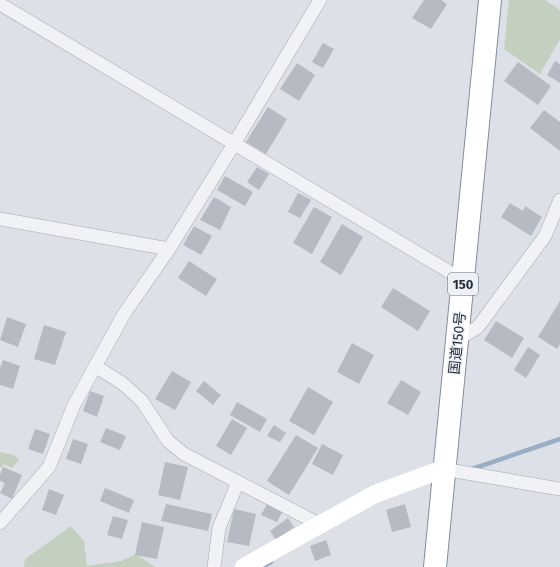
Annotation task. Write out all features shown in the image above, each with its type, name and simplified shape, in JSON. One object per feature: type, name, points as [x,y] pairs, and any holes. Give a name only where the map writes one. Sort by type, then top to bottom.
[{"type":"highway","name":"国道150号","points":[[435,567],[443,470],[490,0]]},
{"type":"street","points":[[0,523],[49,467],[74,405],[124,314],[169,249],[320,0]]},
{"type":"street","points":[[0,4],[463,280]]},
{"type":"street","points":[[457,340],[478,327],[496,303],[545,236],[560,200]]},
{"type":"street","points":[[0,219],[169,249]]},
{"type":"street","points":[[95,366],[122,383],[142,401],[168,442],[184,454],[319,524]]},
{"type":"street","points":[[244,567],[375,494],[443,470],[560,489]]},
{"type":"street","points":[[214,567],[220,528],[238,482]]},
{"type":"green space","points":[[509,0],[545,0],[560,10],[560,39],[540,74],[504,49]]},
{"type":"green space","points":[[0,452],[13,455],[19,460],[12,468],[4,464],[0,468]]},
{"type":"green space","points":[[71,526],[84,541],[87,566],[121,561],[136,554],[155,567],[24,567],[25,559]]},
{"type":"building","points":[[424,0],[441,0],[447,4],[431,29],[412,18]]},
{"type":"building","points":[[323,43],[334,49],[323,68],[312,62]]},
{"type":"building","points":[[555,61],[560,64],[560,83],[547,75]]},
{"type":"building","points":[[518,62],[551,86],[538,105],[504,81]]},
{"type":"building","points":[[297,63],[315,75],[299,101],[280,89]]},
{"type":"building","points":[[268,107],[287,119],[266,154],[246,142]]},
{"type":"building","points":[[544,110],[560,122],[560,151],[530,128]]},
{"type":"building","points":[[257,167],[269,174],[259,190],[247,182]]},
{"type":"building","points":[[225,176],[253,192],[245,206],[217,190]]},
{"type":"building","points":[[298,193],[311,200],[300,218],[288,212]]},
{"type":"building","points":[[214,197],[231,207],[220,230],[200,220]]},
{"type":"building","points":[[510,203],[523,211],[525,206],[542,217],[531,236],[501,217]]},
{"type":"building","points":[[314,207],[332,217],[312,254],[293,243]]},
{"type":"building","points":[[342,224],[363,237],[341,275],[320,262]]},
{"type":"building","points":[[194,226],[212,236],[201,255],[183,245]]},
{"type":"building","points":[[189,261],[217,279],[206,296],[178,278]]},
{"type":"building","points":[[393,288],[430,311],[418,331],[381,307]]},
{"type":"building","points":[[560,301],[560,344],[557,349],[538,337]]},
{"type":"building","points":[[7,317],[26,324],[18,347],[0,340]]},
{"type":"building","points":[[496,321],[524,338],[512,358],[484,340]]},
{"type":"building","points":[[44,325],[66,332],[55,365],[34,359]]},
{"type":"building","points":[[352,343],[374,355],[359,384],[337,372]]},
{"type":"building","points":[[528,347],[540,355],[526,378],[514,370]]},
{"type":"building","points":[[3,360],[20,366],[13,389],[0,385],[0,368]]},
{"type":"building","points":[[172,371],[191,382],[175,410],[155,399]]},
{"type":"building","points":[[401,380],[421,392],[408,415],[387,403]]},
{"type":"building","points":[[204,381],[221,395],[213,405],[196,391]]},
{"type":"building","points":[[308,387],[333,402],[314,435],[289,421]]},
{"type":"building","points":[[90,391],[104,396],[97,417],[83,411]]},
{"type":"building","points":[[237,402],[267,419],[260,432],[230,415]]},
{"type":"building","points":[[232,419],[247,428],[231,455],[216,446]]},
{"type":"building","points":[[274,425],[286,433],[280,442],[267,436]]},
{"type":"building","points":[[106,428],[126,436],[120,450],[100,442]]},
{"type":"building","points":[[35,429],[50,434],[43,454],[28,449]]},
{"type":"building","points":[[296,435],[318,448],[289,495],[267,481]]},
{"type":"building","points":[[73,439],[88,444],[81,464],[66,459]]},
{"type":"building","points":[[322,444],[343,455],[333,475],[312,464]]},
{"type":"building","points":[[165,462],[188,467],[180,500],[158,495]]},
{"type":"building","points":[[3,467],[22,475],[12,499],[0,493],[5,483],[0,481],[0,475]]},
{"type":"building","points":[[105,488],[134,500],[129,513],[100,501]]},
{"type":"building","points":[[49,489],[64,495],[56,515],[42,510]]},
{"type":"building","points":[[166,504],[212,514],[208,531],[161,521]]},
{"type":"building","points":[[267,504],[283,511],[277,522],[261,515]]},
{"type":"building","points":[[405,504],[411,527],[392,532],[386,510]]},
{"type":"building","points":[[234,509],[256,514],[249,546],[227,542]]},
{"type":"building","points":[[113,516],[128,520],[122,539],[107,535]]},
{"type":"building","points":[[288,518],[294,527],[276,540],[270,531]]},
{"type":"building","points":[[142,522],[164,527],[157,559],[135,555]]},
{"type":"building","points":[[326,540],[331,555],[315,561],[310,546]]},
{"type":"waterway","points":[[469,470],[560,439]]},
{"type":"waterway","points":[[263,567],[271,562]]}]
